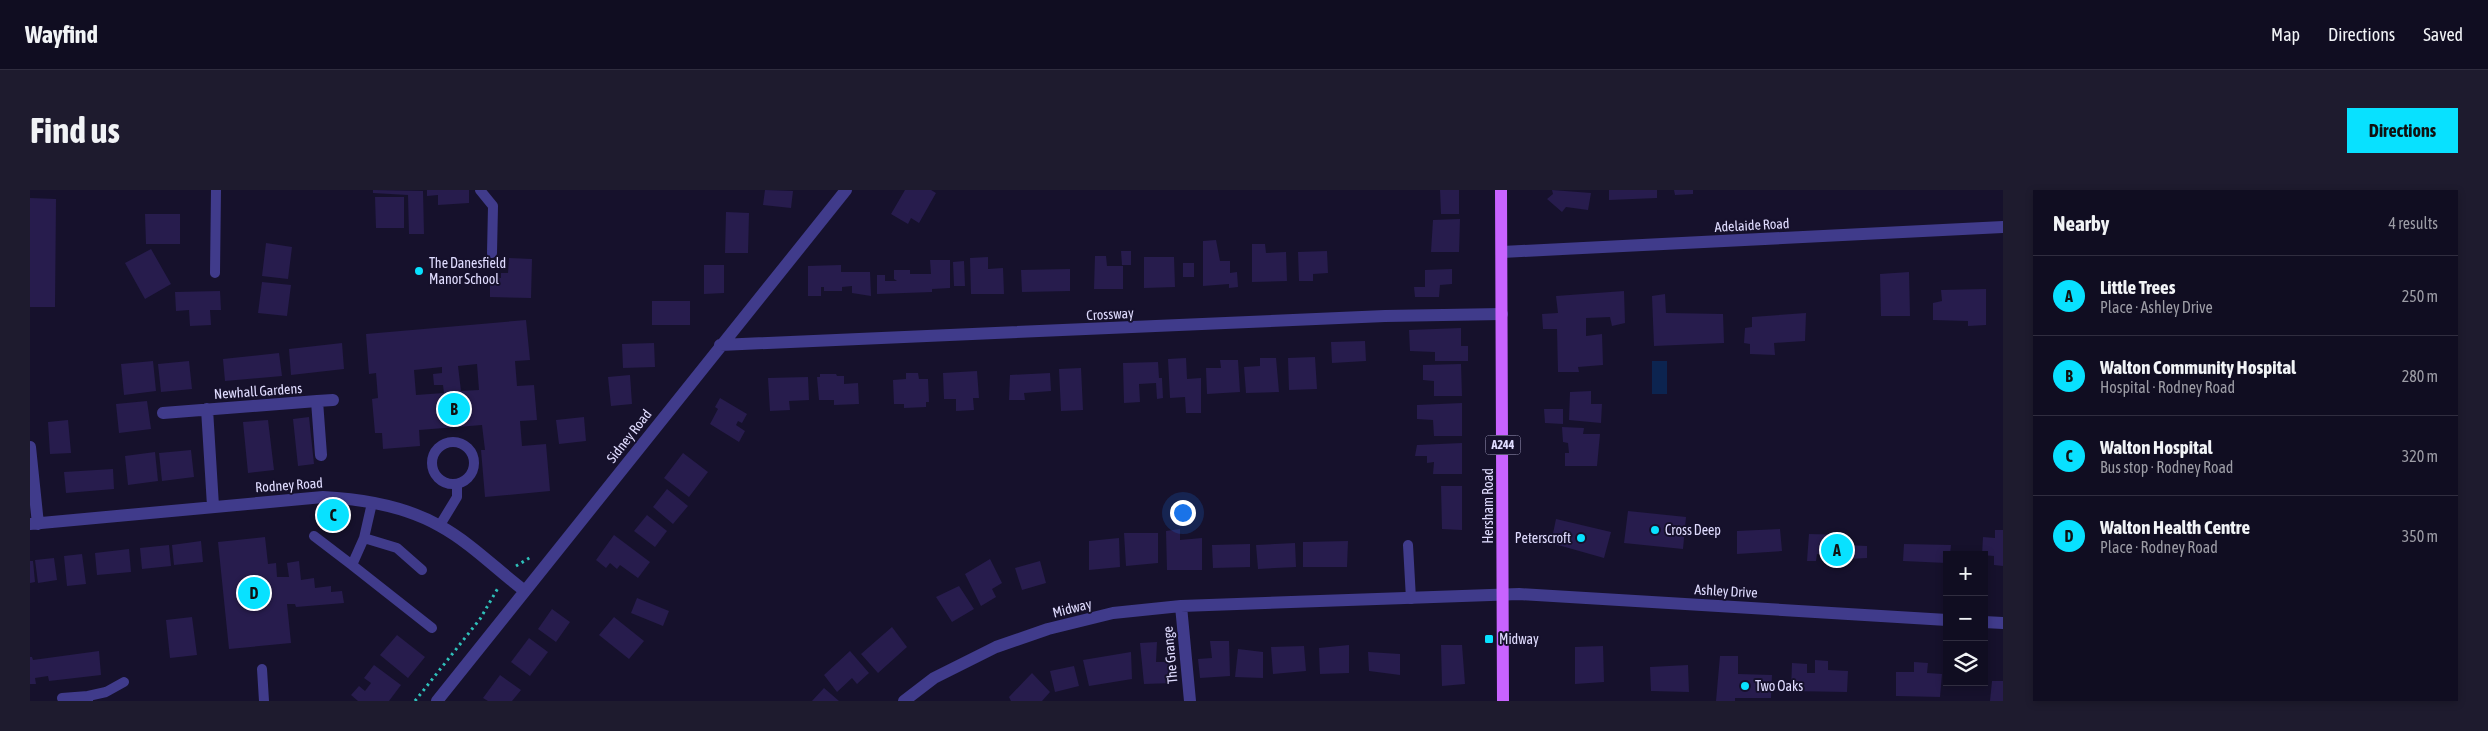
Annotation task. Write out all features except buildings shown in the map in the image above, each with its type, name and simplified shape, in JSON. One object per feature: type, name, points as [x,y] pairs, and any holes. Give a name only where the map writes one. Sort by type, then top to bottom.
[{"type":"main road","name":"Hersham Road","points":[[1501,190],[1503,701]]},
{"type":"street","name":"Sidney Road","points":[[437,701],[720,345],[846,190]]},
{"type":"street","name":"Adelaide Road","points":[[1502,252],[2003,227]]},
{"type":"street","name":"Crossway","points":[[720,345],[1385,316],[1502,314]]},
{"type":"street","points":[[317,401],[334,400]]},
{"type":"street","name":"Newhall Gardens","points":[[164,412],[317,401],[321,455]]},
{"type":"street","name":"Newhall Gardens","points":[[207,410],[213,506]]},
{"type":"street","points":[[30,447],[34,524]]},
{"type":"street","name":"Rodney Road","points":[[34,524],[323,497],[372,503],[406,512],[440,525],[525,590]]},
{"type":"street","name":"Midway","points":[[904,701],[934,678],[972,657],[1030,635],[1112,613],[1181,606],[1503,595]]},
{"type":"street","name":"Ashley Drive","points":[[1503,595],[1943,620]]},
{"type":"street","name":"The Grange","points":[[1181,606],[1190,701]]},
{"type":"street","points":[[1988,622],[2003,623]]},
{"type":"lane","points":[[216,190],[216,273]]},
{"type":"lane","points":[[480,190],[493,206],[492,253]]},
{"type":"lane","points":[[450,442],[464,444],[474,456],[474,470],[464,482],[457,484],[442,482],[436,477],[432,463],[437,449],[450,442]]},
{"type":"lane","points":[[440,525],[457,497],[457,484]]},
{"type":"lane","points":[[352,565],[364,538],[372,503]]},
{"type":"lane","points":[[314,536],[432,628]]},
{"type":"lane","points":[[364,538],[397,548],[422,570]]},
{"type":"lane","points":[[1408,545],[1411,599]]},
{"type":"lane","points":[[262,669],[264,701]]},
{"type":"lane","points":[[62,698],[88,698],[106,692],[124,682]]},
{"type":"water","points":[[1652,361],[1667,361],[1667,394],[1652,394]]},
{"type":"place","name":"The Danesfield Manor School","points":[[419,271]]},
{"type":"place","name":"Walton Community Hospital","points":[[454,409]]},
{"type":"place","name":"Walton Hospital","points":[[333,515]]},
{"type":"place","name":"Cross Deep","points":[[1655,530]]},
{"type":"place","name":"Peterscroft","points":[[1581,538]]},
{"type":"place","name":"Little Trees","points":[[1837,550]]},
{"type":"place","name":"Walton Health Centre","points":[[254,593]]},
{"type":"place","name":"Midway","points":[[1489,639]]},
{"type":"place","name":"Two Oaks","points":[[1745,686]]}]
